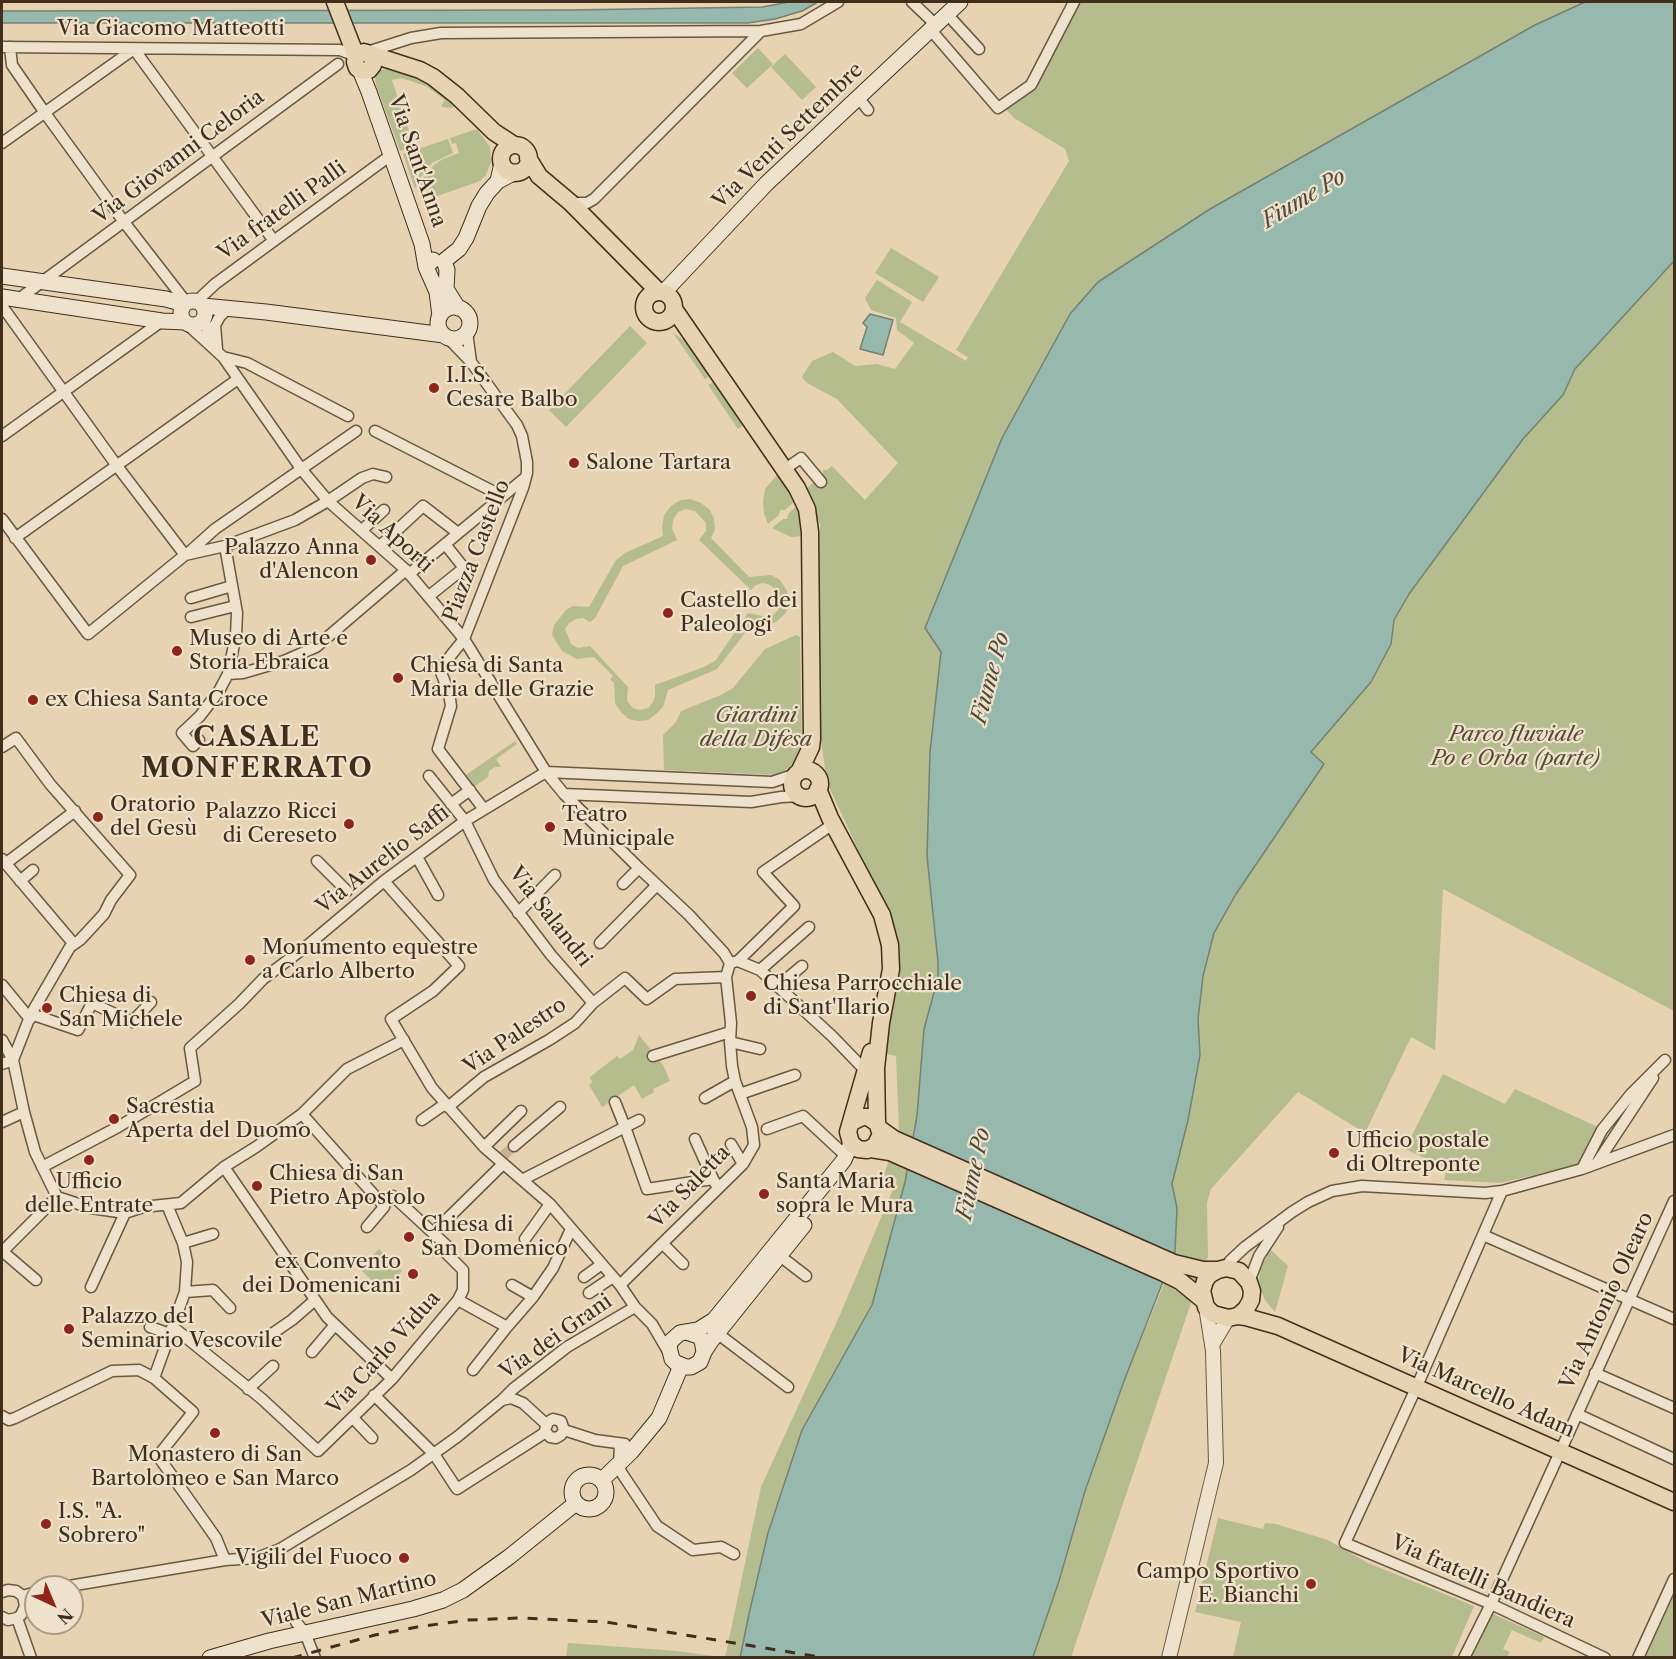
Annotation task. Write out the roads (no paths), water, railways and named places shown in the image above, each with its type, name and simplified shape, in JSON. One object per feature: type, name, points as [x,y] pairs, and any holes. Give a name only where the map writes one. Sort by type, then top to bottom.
[{"type":"main road","name":"Via Venti Settembre","points":[[661,292],[766,184],[960,2]]},
{"type":"main road","name":"Via Sant'Anna","points":[[336,4],[363,56],[369,92],[422,244],[435,262],[443,327]]},
{"type":"main road","points":[[363,56],[410,66],[434,77],[494,132],[513,161],[538,176],[571,203],[626,256],[634,268],[673,300],[669,315],[657,321],[650,318],[645,311],[645,303],[634,268]]},
{"type":"main road","points":[[458,308],[446,289],[447,270],[435,262],[459,249],[483,198],[513,161]]},
{"type":"main road","points":[[2,276],[166,299],[195,307],[230,308],[422,331],[443,327],[458,338],[467,332],[469,318],[463,310],[447,309],[443,327]]},
{"type":"main road","points":[[645,303],[650,295],[661,292]]},
{"type":"main road","points":[[2,306],[19,299],[186,323]]},
{"type":"main road","points":[[186,323],[180,316],[195,307]]},
{"type":"main road","points":[[669,315],[697,342],[785,469],[807,508],[810,532],[812,724],[811,747],[802,783],[832,821],[882,915],[890,945],[891,969],[876,1068],[879,1126],[880,1138],[858,1149],[714,1320],[699,1330],[681,1334],[669,1347],[669,1353],[681,1366],[696,1365],[717,1333],[780,1256],[858,1149],[892,1146],[1174,1263],[1239,1271],[1250,1287],[1251,1300],[1246,1309],[1233,1317],[1218,1316],[1180,1281],[892,1146],[879,1126],[868,1117],[852,1122]]},
{"type":"main road","points":[[858,1149],[848,1132],[881,1023]]},
{"type":"main road","points":[[1201,1299],[1204,1281],[1216,1269]]},
{"type":"main road","name":"Via Marcello Adam","points":[[1250,1287],[1255,1302],[1278,1326]]},
{"type":"main road","name":"Via Marcello Adam","points":[[1233,1317],[1278,1326],[1674,1502]]},
{"type":"main road","points":[[681,1334],[698,1336],[702,1340],[704,1352]]},
{"type":"main road","points":[[602,1480],[619,1464],[658,1418],[681,1366]]},
{"type":"main road","points":[[594,1475],[602,1480],[606,1489],[602,1503],[589,1509],[576,1503],[572,1489],[580,1477],[594,1475]]},
{"type":"main road","name":"Viale San Martino","points":[[210,1658],[269,1641],[301,1627],[413,1609],[443,1600],[463,1590],[509,1557],[576,1503]]},
{"type":"street","name":"Via Giacomo Matteotti","points":[[6,47],[363,56],[411,38],[441,33],[761,31],[801,24],[838,2]]},
{"type":"street","points":[[912,2],[998,108],[1031,85],[1074,2]]},
{"type":"street","points":[[947,14],[979,49]]},
{"type":"street","points":[[571,203],[587,203],[594,198],[761,31]]},
{"type":"street","points":[[6,47],[12,65],[124,222],[195,307],[220,353]]},
{"type":"street","points":[[2,143],[134,49],[274,241]]},
{"type":"street","name":"Via Giovanni Celoria","points":[[19,299],[338,64]]},
{"type":"street","points":[[858,97],[868,110]]},
{"type":"street","name":"Via fratelli Palli","points":[[195,307],[215,284],[391,155]]},
{"type":"street","points":[[2,306],[117,466],[186,555]]},
{"type":"street","points":[[220,353],[214,334],[215,325],[220,316],[230,308]]},
{"type":"street","points":[[2,436],[162,321]]},
{"type":"street","points":[[186,323],[220,353],[247,363],[348,417]]},
{"type":"street","points":[[443,327],[471,362]]},
{"type":"street","points":[[467,332],[471,362]]},
{"type":"street","name":"Via Aporti","points":[[220,353],[302,470],[328,501],[408,572],[429,596]]},
{"type":"street","name":"Piazza Castello","points":[[471,362],[517,425],[525,446],[526,477],[464,639],[439,667],[452,706],[438,748],[483,808]]},
{"type":"street","points":[[15,538],[238,380]]},
{"type":"street","points":[[2,519],[88,634],[186,555],[205,536],[356,431]]},
{"type":"street","points":[[375,431],[502,496]]},
{"type":"street","points":[[785,469],[801,458],[821,482]]},
{"type":"street","points":[[186,555],[225,546],[295,520],[362,478],[373,474],[386,477]]},
{"type":"street","name":"Piazza Castello","points":[[228,674],[243,673],[284,661],[316,647],[526,477]]},
{"type":"street","points":[[380,546],[423,506],[458,533]]},
{"type":"street","points":[[362,531],[384,510]]},
{"type":"street","points":[[205,536],[212,549]]},
{"type":"street","name":"Piazza Castello","points":[[445,544],[464,567],[429,596],[464,639],[546,772],[564,794],[734,962]]},
{"type":"street","points":[[199,740],[193,746],[182,733],[200,716],[219,691],[228,674],[236,635],[235,606],[225,546]]},
{"type":"street","points":[[191,598],[232,586]]},
{"type":"street","points":[[191,617],[235,606]]},
{"type":"street","points":[[2,747],[16,738],[50,784],[130,875],[111,900],[104,914],[80,940],[73,943],[30,1016],[13,1060],[2,1064]]},
{"type":"street","points":[[483,808],[546,772],[802,783]]},
{"type":"street","name":"Via Salandri","points":[[429,776],[465,820],[474,853],[518,913],[593,1003]]},
{"type":"street","points":[[564,794],[751,802],[781,796],[802,783]]},
{"type":"street","points":[[451,804],[470,790]]},
{"type":"street","name":"Via Aurelio Saffi","points":[[42,1167],[118,1127],[195,1081],[190,1048],[263,979],[308,945],[384,881],[483,808]]},
{"type":"street","points":[[73,943],[3,861],[75,811]]},
{"type":"street","points":[[832,821],[763,872],[794,906],[734,962],[760,970],[861,1066]]},
{"type":"street","points":[[417,856],[438,895]]},
{"type":"street","points":[[317,861],[347,891]]},
{"type":"street","points":[[623,884],[639,868]]},
{"type":"street","points":[[20,881],[33,870]]},
{"type":"street","points":[[518,913],[555,875]]},
{"type":"street","points":[[384,881],[459,966],[433,991],[391,1018],[432,1088],[484,1148],[550,1204],[652,1324],[669,1353]]},
{"type":"street","points":[[600,944],[657,885]]},
{"type":"street","points":[[760,970],[809,927]]},
{"type":"street","name":"Via Saletta","points":[[589,1293],[617,1281],[663,1244],[715,1184],[742,1164],[754,1145],[760,1131],[735,1082],[730,1037],[731,1023],[726,977],[734,962]]},
{"type":"street","points":[[778,986],[802,966]]},
{"type":"street","name":"Via Palestro","points":[[422,1120],[446,1106],[484,1077],[575,1023],[593,1003],[624,978],[647,999],[675,979],[726,977]]},
{"type":"street","points":[[2,985],[30,1016],[78,1030],[92,1003],[132,1022],[151,1002]]},
{"type":"street","points":[[653,1056],[730,1037],[760,1049]]},
{"type":"street","points":[[2,1040],[13,1060],[35,1152],[57,1197],[91,1208],[125,1213],[143,1207],[181,1203],[224,1167],[302,1113],[347,1069],[404,1040]]},
{"type":"street","points":[[1582,1168],[1602,1130],[1631,1094],[1662,1063],[1597,1163]]},
{"type":"street","points":[[740,1094],[795,1075]]},
{"type":"street","points":[[705,1098],[735,1082]]},
{"type":"street","points":[[615,1102],[647,1189],[715,1184],[694,1139]]},
{"type":"street","points":[[514,1146],[560,1107]]},
{"type":"street","points":[[484,1148],[521,1111]]},
{"type":"street","points":[[2,1122],[24,1112]]},
{"type":"street","points":[[302,1113],[382,1206]]},
{"type":"street","points":[[760,1131],[803,1116],[858,1149]]},
{"type":"street","points":[[522,1180],[639,1120]]},
{"type":"street","points":[[1216,1269],[1230,1262],[1245,1247],[1308,1202],[1332,1191],[1362,1186],[1485,1193],[1502,1191],[1582,1168],[1674,1136]]},
{"type":"street","points":[[731,1143],[742,1164]]},
{"type":"street","points":[[367,1227],[384,1207],[382,1206],[393,1196],[433,1233],[501,1161]]},
{"type":"street","points":[[224,1167],[334,1326],[392,1378]]},
{"type":"street","points":[[1417,1386],[1502,1191]]},
{"type":"street","points":[[36,1280],[2,1251],[57,1197]]},
{"type":"street","name":"Via Antonio Olearo","points":[[1464,1658],[1491,1604],[1674,1201]]},
{"type":"street","points":[[525,1239],[550,1204]]},
{"type":"street","points":[[154,1378],[185,1292],[187,1262],[182,1238],[167,1205]]},
{"type":"street","points":[[91,1287],[125,1213]]},
{"type":"street","points":[[1250,1287],[1258,1256],[1282,1220]]},
{"type":"street","points":[[473,1370],[553,1268],[571,1229]]},
{"type":"street","name":"Via Carlo Vidua","points":[[248,1389],[318,1451],[392,1378],[458,1300],[463,1290],[464,1270],[444,1251],[446,1245],[433,1233]]},
{"type":"street","points":[[182,1238],[213,1234]]},
{"type":"street","points":[[1483,1235],[1674,1319]]},
{"type":"street","points":[[663,1244],[683,1264]]},
{"type":"street","points":[[780,1256],[806,1276]]},
{"type":"street","points":[[584,1276],[602,1264]]},
{"type":"street","points":[[512,1285],[532,1297]]},
{"type":"street","points":[[185,1292],[213,1290],[230,1308]]},
{"type":"street","points":[[1169,1658],[1216,1463],[1212,1345],[1201,1299]]},
{"type":"street","points":[[260,1342],[292,1320],[315,1300]]},
{"type":"street","points":[[458,1300],[507,1327]]},
{"type":"street","name":"Via dei Grani","points":[[84,1584],[225,1560],[257,1558],[280,1549],[411,1470],[457,1437],[567,1347],[635,1306]]},
{"type":"street","points":[[1212,1345],[1233,1317]]},
{"type":"street","points":[[652,1324],[681,1334]]},
{"type":"street","points":[[312,1352],[334,1326]]},
{"type":"street","points":[[150,1327],[171,1330],[209,1355],[248,1389],[273,1366]]},
{"type":"street","points":[[717,1333],[788,1387]]},
{"type":"street","points":[[2,1416],[9,1420],[15,1418],[112,1371],[139,1370],[154,1378],[193,1412],[158,1456],[216,1538],[225,1560]]},
{"type":"street","points":[[1595,1373],[1674,1408]]},
{"type":"street","name":"Via fratelli Bandiera","points":[[1417,1386],[1345,1543],[1491,1604],[1605,1658]]},
{"type":"street","points":[[374,1395],[434,1454],[457,1489],[546,1428],[553,1419],[563,1424],[564,1430],[595,1440],[620,1444],[635,1442],[643,1437]]},
{"type":"street","points":[[502,1401],[511,1398],[523,1403],[546,1428]]},
{"type":"street","points":[[1577,1414],[1674,1459]]},
{"type":"street","points":[[353,1418],[372,1438]]},
{"type":"street","points":[[620,1444],[621,1472],[657,1526],[693,1550],[721,1547],[734,1554]]},
{"type":"street","points":[[1638,1658],[1674,1579]]},
{"type":"street","points":[[2,1590],[12,1590],[22,1596],[25,1606],[24,1611],[17,1618],[8,1620],[2,1617]]},
{"type":"street","points":[[17,1618],[31,1658]]},
{"type":"street","points":[[301,1627],[315,1658]]},
{"type":"water","points":[[789,2],[818,2],[802,11],[775,19],[748,23],[2,23],[2,11],[570,10],[762,7]]},
{"type":"water","name":"Fiume Po","points":[[1585,2],[1674,2],[1674,261],[1575,369],[1563,395],[1523,439],[1409,594],[1394,620],[1391,644],[1371,682],[1311,752],[1324,764],[1236,894],[1214,933],[1203,976],[1198,1019],[1200,1055],[1188,1120],[1172,1184],[1177,1208],[1175,1251],[1124,1381],[1085,1491],[1059,1581],[1033,1657],[740,1658],[768,1533],[802,1430],[872,1305],[905,1182],[917,1116],[924,1029],[938,978],[927,856],[930,752],[941,652],[925,628],[1002,438],[1070,314],[1098,282],[1210,209],[1535,25]]},
{"type":"water","points":[[870,314],[893,320],[883,355],[860,349],[867,327],[863,323]]},
{"type":"tunnel","points":[[503,1156],[514,1146]]},
{"type":"railway","points":[[292,1658],[375,1635],[417,1627],[468,1620],[520,1618],[606,1622],[826,1658]]},
{"type":"place","name":"I.I.S. Cesare Balbo","points":[[434,388]]},
{"type":"place","name":"Salone Tartara","points":[[574,463]]},
{"type":"place","name":"Palazzo Anna d'Alencon","points":[[371,560]]},
{"type":"place","name":"Castello dei Paleologi","points":[[668,613]]},
{"type":"place","name":"Museo di Arte e Storia Ebraica","points":[[177,651]]},
{"type":"place","name":"Chiesa di Santa Maria delle Grazie","points":[[398,678]]},
{"type":"place","name":"ex Chiesa Santa Croce","points":[[33,700]]},
{"type":"place","name":"Oratorio del Gesù","points":[[98,817]]},
{"type":"place","name":"Palazzo Ricci di Cereseto","points":[[349,824]]},
{"type":"place","name":"Teatro Municipale","points":[[550,827]]},
{"type":"place","name":"Monumento equestre a Carlo Alberto","points":[[250,960]]},
{"type":"place","name":"Chiesa Parrocchiale di Sant'Ilario","points":[[751,996]]},
{"type":"place","name":"Chiesa di San Michele","points":[[47,1008]]},
{"type":"place","name":"Sacrestia Aperta del Duomo","points":[[114,1119]]},
{"type":"place","name":"Ufficio postale di Oltreponte","points":[[1334,1153]]},
{"type":"place","name":"Ufficio delle Entrate","points":[[89,1160]]},
{"type":"place","name":"Chiesa di San Pietro Apostolo","points":[[257,1186]]},
{"type":"place","name":"Santa Maria sopra le Mura","points":[[764,1194]]},
{"type":"place","name":"Chiesa di San Domenico","points":[[409,1237]]},
{"type":"place","name":"ex Convento dei Domenicani","points":[[413,1274]]},
{"type":"place","name":"Palazzo del Seminario Vescovile","points":[[69,1329]]},
{"type":"place","name":"Monastero di San Bartolomeo e San Marco","points":[[215,1433]]},
{"type":"place","name":"I.S. \"A. Sobrero\"","points":[[46,1524]]},
{"type":"place","name":"Vigili del Fuoco","points":[[404,1558]]},
{"type":"place","name":"Campo Sportivo E. Bianchi","points":[[1311,1584]]},
{"type":"district","name":"CASALE MONFERRATO","points":[[257,754]]},
{"type":"park label","name":"Giardini della Difesa","points":[[756,728]]},
{"type":"park label","name":"Parco fluviale Po e Orba (parte)","points":[[1516,747]]}]
